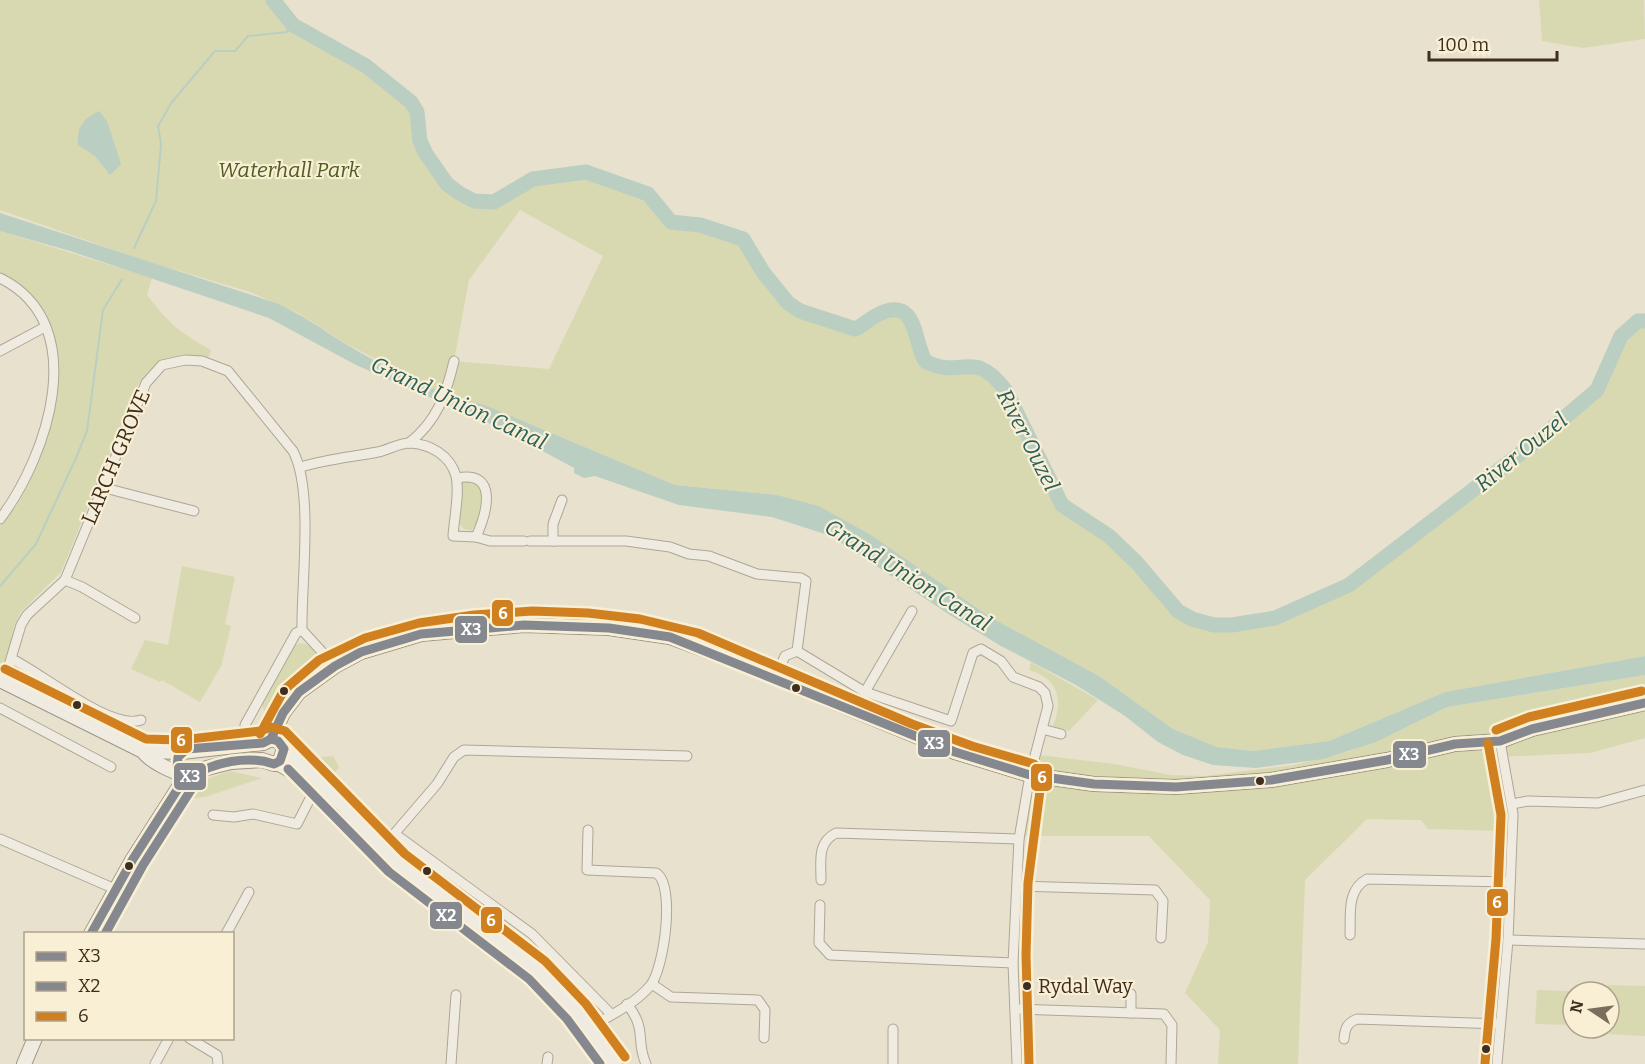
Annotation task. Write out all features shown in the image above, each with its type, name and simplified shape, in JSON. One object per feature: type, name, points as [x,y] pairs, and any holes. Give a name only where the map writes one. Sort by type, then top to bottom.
[{"type":"street","points":[[0,278],[32,304],[45,327],[55,374],[51,405],[34,460],[11,504],[0,519]]},
{"type":"street","points":[[0,351],[45,327]]},
{"type":"street","name":"LARCH GROVE","points":[[2,681],[12,659],[21,625],[27,615],[65,580],[101,487],[146,383],[162,365],[185,360],[202,361],[228,370],[293,451],[301,466]]},
{"type":"street","points":[[335,666],[302,630],[305,567],[301,466],[409,443],[426,430],[440,406],[448,388],[454,361]]},
{"type":"street","points":[[409,443],[440,453],[452,465],[457,478],[453,536],[476,537],[490,541],[626,540],[670,547],[689,554],[709,556],[757,574],[806,580],[797,651]]},
{"type":"street","points":[[457,478],[476,477],[483,483],[486,490],[483,522],[476,537]]},
{"type":"street","points":[[101,487],[194,511]]},
{"type":"street","points":[[552,541],[553,525],[562,500]]},
{"type":"street","points":[[65,580],[82,587],[135,618]]},
{"type":"street","points":[[866,692],[912,611]]},
{"type":"street","points":[[262,760],[259,750],[293,699],[335,666],[372,648],[421,634],[486,626],[540,625],[609,628],[670,637],[933,744],[1030,775],[1094,784],[1213,786],[1271,780],[1455,744],[1500,741],[1532,729],[1645,703]]},
{"type":"street","points":[[245,725],[296,633],[302,630]]},
{"type":"street","points":[[775,678],[787,654],[797,651],[866,692],[951,721],[973,653],[981,649],[1001,661],[1013,677],[1033,684],[1045,693],[1048,706],[1030,775],[1019,839],[1013,963],[1017,1064]]},
{"type":"street","points":[[12,659],[52,686],[111,716],[126,722],[141,720]]},
{"type":"street","points":[[2,681],[143,751],[156,763],[183,774],[195,776],[203,769],[231,762],[262,760],[269,764],[277,763],[318,783]]},
{"type":"street","points":[[0,708],[111,766]]},
{"type":"street","points":[[1042,729],[1061,734]]},
{"type":"street","points":[[143,751],[197,751],[278,741],[318,783],[342,804],[382,848],[420,882],[526,960],[558,991],[615,1064]]},
{"type":"street","points":[[1497,1064],[1508,940],[1512,804],[1500,741]]},
{"type":"street","points":[[277,763],[282,758],[284,749]]},
{"type":"street","points":[[382,848],[437,784],[454,757],[464,750],[687,756]]},
{"type":"street","points":[[197,751],[203,758],[203,769]]},
{"type":"street","points":[[182,752],[177,761],[183,774]]},
{"type":"street","points":[[93,932],[115,889],[183,774]]},
{"type":"street","points":[[213,815],[234,817],[253,814],[297,824],[318,783]]},
{"type":"street","points":[[1512,804],[1528,801],[1598,803],[1645,790]]},
{"type":"street","points":[[588,830],[587,870],[652,872],[661,876],[665,883],[663,951],[652,984],[627,1004],[589,1028]]},
{"type":"street","points":[[820,880],[822,846],[827,838],[836,833],[1019,839]]},
{"type":"street","points":[[395,834],[532,934],[611,1014]]},
{"type":"street","points":[[0,839],[115,889]]},
{"type":"street","points":[[1350,935],[1352,896],[1356,887],[1366,879],[1510,882]]},
{"type":"street","points":[[1017,886],[1155,890],[1162,901],[1161,938]]},
{"type":"street","points":[[227,932],[249,892]]},
{"type":"street","points":[[820,905],[819,943],[830,955],[1013,963]]},
{"type":"street","points":[[1508,940],[1645,944]]},
{"type":"street","points":[[652,984],[671,997],[758,1000],[765,1010],[764,1038]]},
{"type":"street","points":[[451,1064],[456,994]]},
{"type":"street","points":[[1131,994],[1131,1013]]},
{"type":"street","points":[[627,1004],[640,1023],[642,1053],[646,1064]]},
{"type":"street","points":[[1015,1009],[1164,1014],[1172,1025],[1171,1064]]},
{"type":"street","points":[[1344,1038],[1345,1029],[1350,1022],[1357,1019],[1500,1024]]},
{"type":"street","points":[[893,1029],[893,1064]]},
{"type":"street","points":[[24,1064],[34,1040]]},
{"type":"street","points":[[155,1064],[168,1040]]},
{"type":"street","points":[[192,1040],[217,1055],[218,1064]]},
{"type":"green space","name":"Waterhall Park","points":[[0,0],[273,0],[293,25],[366,66],[411,102],[417,112],[420,141],[426,154],[447,184],[474,201],[495,202],[533,179],[586,172],[648,194],[671,222],[700,225],[743,239],[763,272],[788,303],[800,311],[855,329],[882,313],[901,310],[911,323],[920,352],[928,362],[941,367],[976,365],[987,369],[996,378],[1006,391],[1062,505],[1109,536],[1137,563],[1178,611],[1192,619],[1214,625],[1232,625],[1275,618],[1349,585],[1538,440],[1597,390],[1621,336],[1638,321],[1645,320],[1645,656],[1445,692],[1329,741],[1254,751],[1217,747],[1173,729],[1099,676],[990,617],[871,535],[819,506],[777,495],[675,485],[485,405],[454,398],[433,389],[345,343],[298,313],[250,292],[146,261],[0,210]],"holes":[[[520,210],[603,256],[549,369],[454,361],[469,280]]]},
{"type":"green space","points":[[1539,0],[1644,0],[1645,39],[1583,48],[1542,41]]},
{"type":"green space","points":[[0,231],[152,278],[147,295],[155,305],[176,327],[211,350],[209,357],[169,360],[153,369],[138,385],[61,572],[21,612],[14,626],[9,653],[0,669],[0,527],[17,505],[43,447],[52,414],[56,380],[54,348],[45,319],[27,293],[0,274]]},
{"type":"green space","points":[[462,481],[476,481],[483,490],[478,521],[471,531],[464,529],[459,523]]},
{"type":"green space","points":[[182,566],[235,577],[225,624],[231,626],[221,666],[200,702],[162,680],[160,682],[131,669],[145,640],[168,645]]},
{"type":"green space","points":[[300,643],[314,650],[319,666],[286,686],[265,713],[262,704],[292,647]]},
{"type":"green space","points":[[1031,662],[1098,700],[1069,731],[1053,726],[1058,707],[1056,691],[1047,678],[1029,670]]},
{"type":"green space","points":[[1645,675],[1645,738],[1590,753],[1498,757],[1506,796],[1507,831],[1428,829],[1421,820],[1367,819],[1305,880],[1298,1064],[1218,1064],[1220,1030],[1185,993],[1208,942],[1210,900],[1149,836],[1024,836],[1039,755],[1114,764],[1171,775],[1204,776],[1294,765],[1350,751],[1447,707]]},
{"type":"green space","points":[[333,756],[339,767],[331,779],[307,759]]},
{"type":"green space","points":[[230,771],[262,778],[208,796],[183,800],[201,781]]},
{"type":"green space","points":[[1621,986],[1645,986],[1645,1036],[1621,1035]]},
{"type":"green space","points":[[1537,990],[1561,991],[1561,1025],[1535,1024]]},
{"type":"water","points":[[99,111],[107,121],[121,164],[110,175],[95,156],[78,145],[82,124]]},
{"type":"water","name":"Grand Union Canal","points":[[0,213],[276,303],[361,353],[413,380],[485,405],[675,485],[777,495],[819,506],[871,535],[990,617],[1099,676],[1173,729],[1217,747],[1254,751],[1329,741],[1445,692],[1645,656],[1645,675],[1447,707],[1376,742],[1323,759],[1256,768],[1213,765],[1183,755],[1158,742],[1125,716],[1076,685],[1001,646],[953,617],[831,536],[772,517],[679,505],[595,476],[584,478],[574,473],[574,468],[500,428],[356,365],[269,318],[70,251],[0,231]]},
{"type":"waterway","name":"River Ouzel","points":[[273,0],[293,25],[366,66],[411,102],[417,112],[420,141],[426,154],[447,184],[474,201],[494,202],[533,179],[586,172],[648,194],[671,222],[700,225],[743,239],[763,272],[788,303],[800,311],[855,329],[879,314],[891,310],[901,311],[912,323],[925,361],[948,368],[975,367],[984,370],[995,378],[1006,391],[1062,505],[1109,536],[1137,563],[1178,611],[1192,619],[1214,625],[1232,625],[1275,618],[1349,585],[1538,440],[1597,390],[1621,336],[1638,321],[1645,321]]},
{"type":"waterway","points":[[134,248],[156,201],[161,144],[158,126],[172,102],[215,51],[235,51],[248,36],[287,32],[290,20]]},
{"type":"waterway","points":[[0,586],[36,544],[87,431],[103,310],[122,279]]},
{"type":"transit line","name":"6","points":[[260,734],[284,690],[319,660],[365,638],[419,623],[474,615],[532,611],[588,613],[640,619],[698,633],[912,724],[972,746],[1034,764],[1042,775],[1028,883],[1026,955],[1029,1064]]},
{"type":"transit line","name":"X3","points":[[271,739],[283,713],[299,692],[335,666],[361,652],[421,634],[524,625],[609,628],[670,637],[955,752],[1030,775],[1094,784],[1176,787],[1271,780],[1387,760],[1455,744],[1500,741],[1532,729],[1645,703]]},
{"type":"transit line","name":"6","points":[[5,669],[146,739],[181,740],[260,731],[271,727],[285,731],[405,854],[545,961],[586,1004],[625,1057]]},
{"type":"transit line","name":"6","points":[[1496,730],[1529,717],[1642,691]]},
{"type":"transit line","name":"X3","points":[[271,739],[278,741],[284,749],[280,761],[274,764],[242,760],[210,767],[191,777],[183,775],[177,768],[178,757],[187,749],[263,743],[271,739]]},
{"type":"transit line","name":"6","points":[[1485,1063],[1496,939],[1501,815],[1488,743]]},
{"type":"transit line","name":"X2","points":[[288,769],[389,872],[529,979],[567,1019],[600,1064]]},
{"type":"transit line","name":"X3","points":[[92,932],[133,859],[186,776]]},
{"type":"transit line","name":"X2","points":[[106,932],[143,865],[196,782]]},
{"type":"place","name":"Rydal Way","points":[[1027,986]]}]
